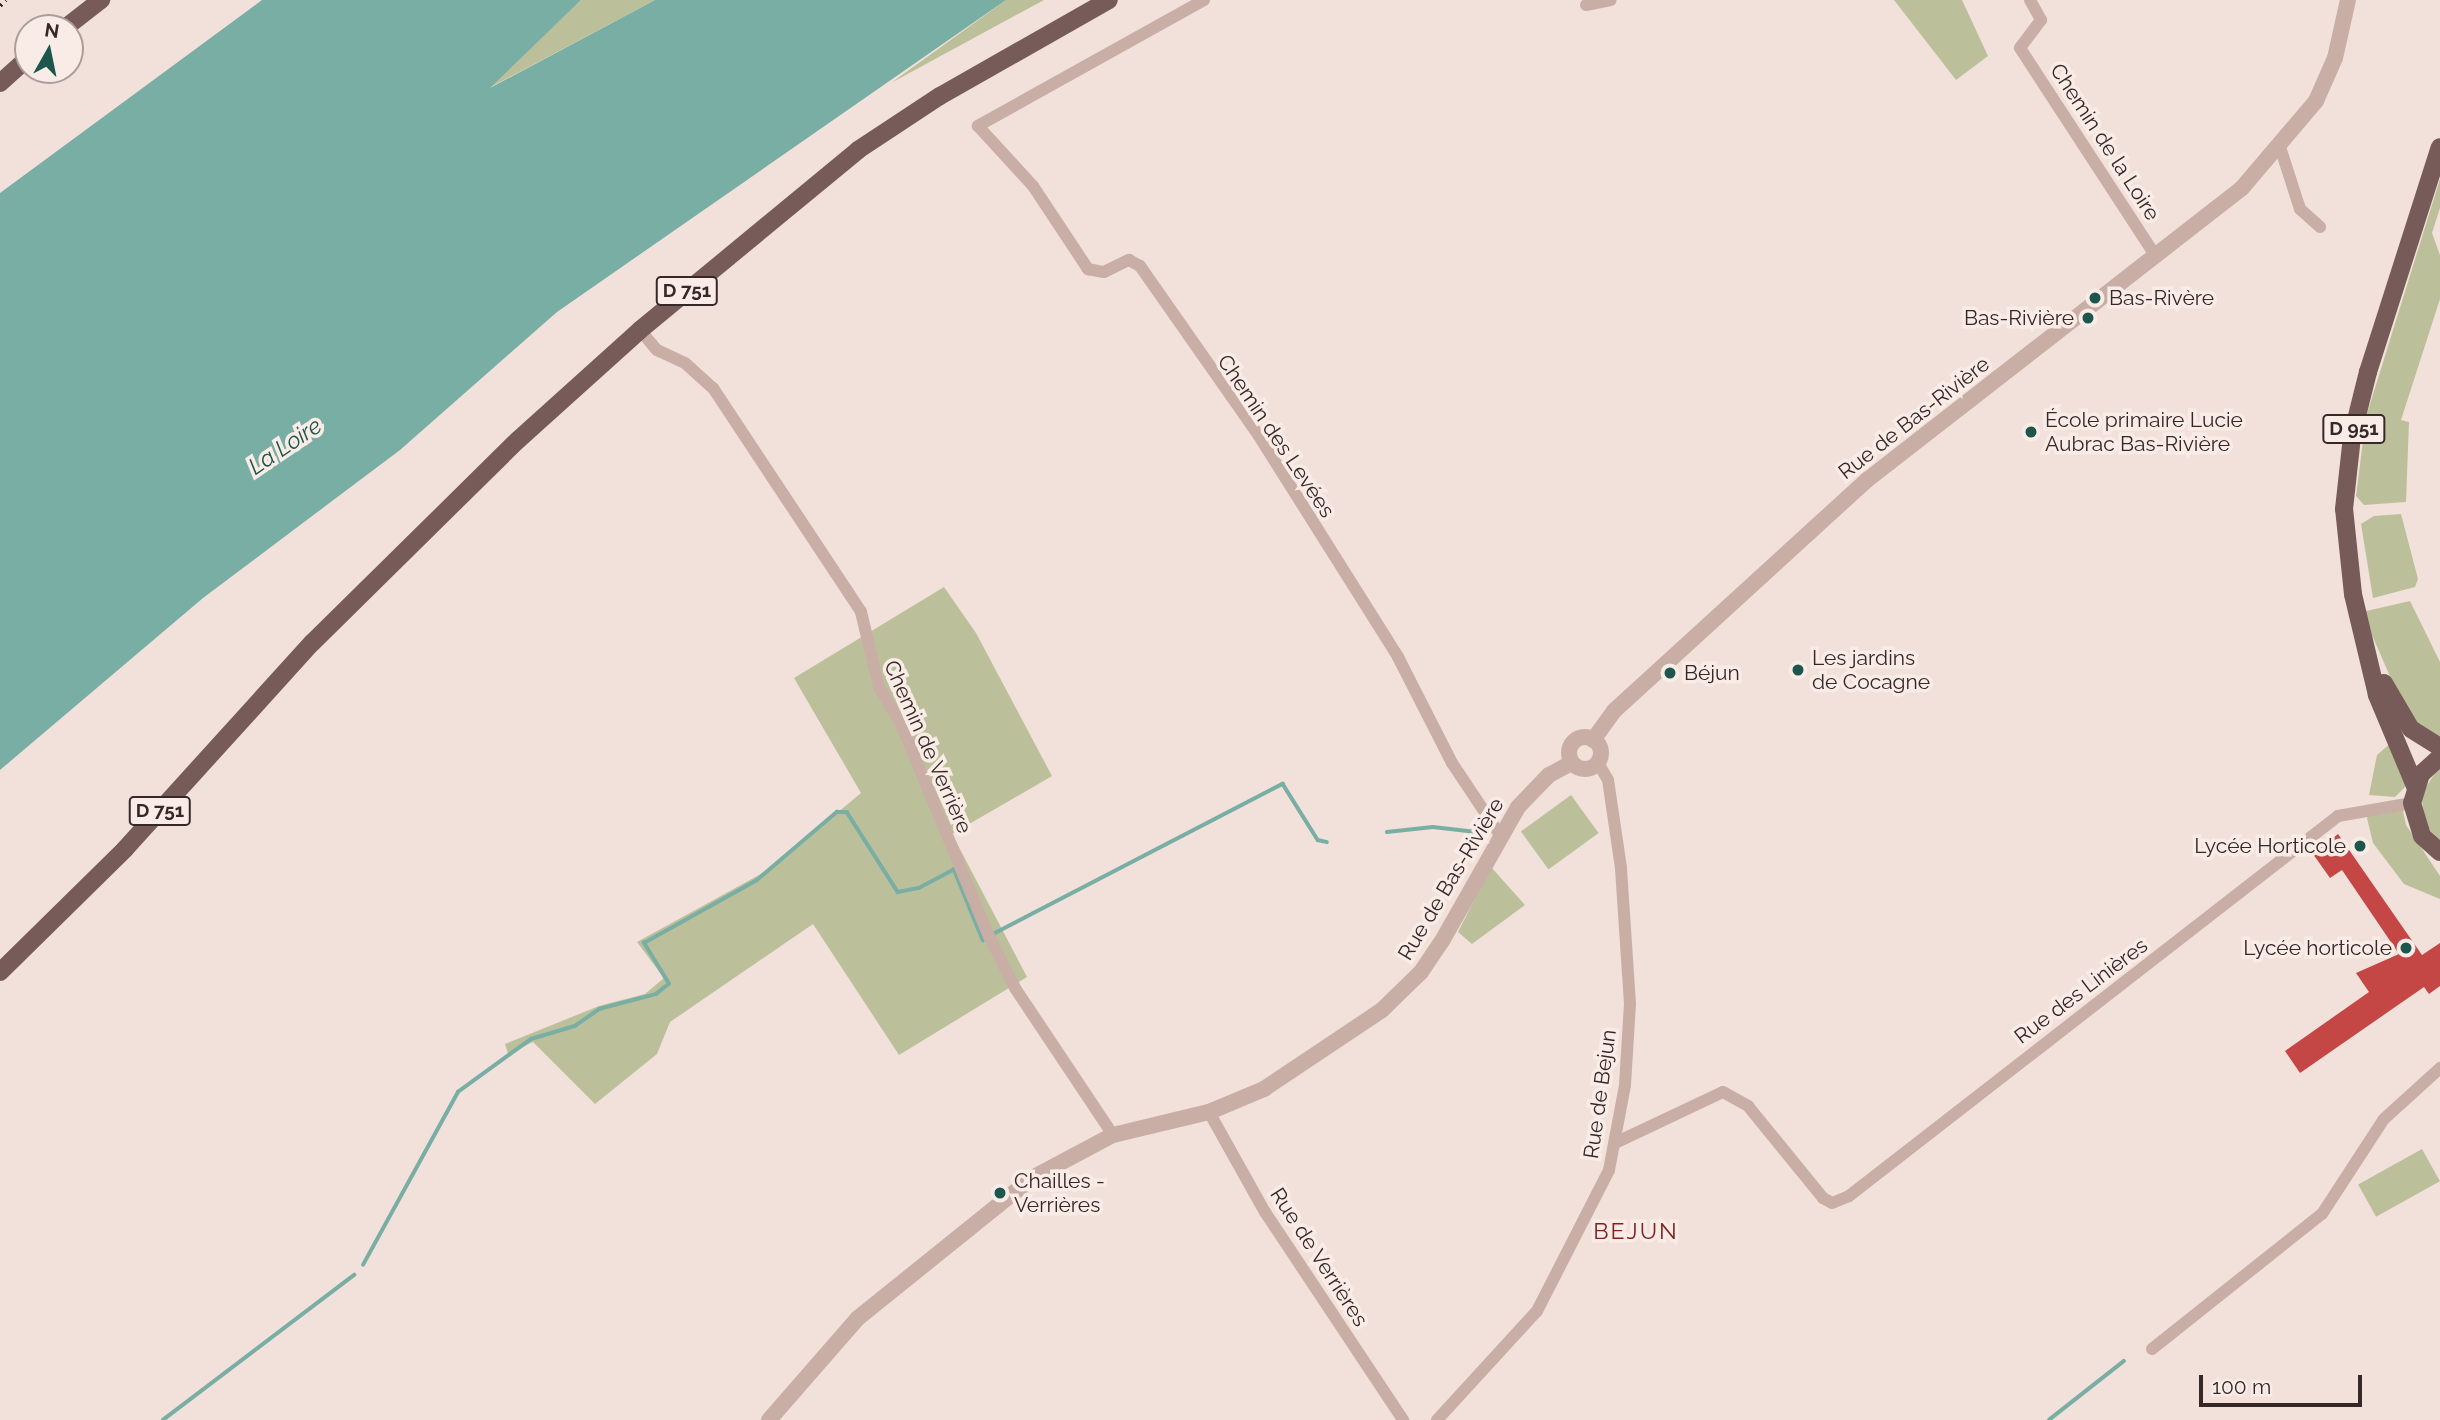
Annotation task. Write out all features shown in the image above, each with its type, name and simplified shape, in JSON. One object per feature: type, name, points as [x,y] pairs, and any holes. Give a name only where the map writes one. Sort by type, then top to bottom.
[{"type":"main road","points":[[83,14],[101,0]]},
{"type":"main road","name":"D 751","points":[[0,971],[125,849],[312,643],[518,440],[640,330],[858,150],[940,96],[1110,0]]},
{"type":"main road","points":[[0,83],[14,70]]},
{"type":"main road","name":"D 951","points":[[2414,794],[2377,695],[2348,563],[2346,472],[2368,372],[2440,147]]},
{"type":"main road","name":"D 951","points":[[2370,659],[2406,722],[2440,747]]},
{"type":"main road","points":[[2438,853],[2422,836],[2414,794],[2440,757]]},
{"type":"street","name":"Chemin des Levées","points":[[1204,0],[978,126],[1033,186],[1088,269],[1104,272],[1129,260],[1140,266],[1259,436],[1398,657],[1452,763],[1500,835]]},
{"type":"street","points":[[1587,5],[1611,0]]},
{"type":"street","name":"Chemin de la Loire","points":[[2030,0],[2041,20],[2020,48],[2156,257]]},
{"type":"street","name":"Rue de Bas-Rivière","points":[[1593,740],[1622,703],[1867,480],[2242,188],[2280,147],[2327,79],[2348,0]]},
{"type":"street","points":[[2280,147],[2300,209],[2320,227]]},
{"type":"street","name":"Chemin de Verrière","points":[[640,330],[657,350],[685,363],[713,388],[861,612],[879,687],[901,724],[989,936],[1015,988],[1113,1135]]},
{"type":"street","points":[[1593,740],[1601,753],[1598,763],[1585,769],[1572,763],[1569,751],[1576,741],[1593,740]]},
{"type":"street","name":"Rue de Bas-Rivière","points":[[769,1420],[858,1318],[976,1222],[1057,1161],[1113,1135],[1209,1112],[1264,1089],[1334,1046],[1421,972],[1459,916],[1500,835],[1538,785],[1572,763]]},
{"type":"street","name":"Rue de Bejun","points":[[1437,1420],[1536,1311],[1609,1170],[1629,1053],[1627,942],[1612,800],[1598,763]]},
{"type":"street","name":"Rue des Linières","points":[[1615,1143],[1625,1143],[1711,1095],[1737,1095],[1822,1199],[1832,1203],[1849,1196],[2338,816],[2414,794]]},
{"type":"street","points":[[2152,1349],[2322,1214],[2384,1119],[2440,1068]]},
{"type":"street","name":"Rue de Verrières","points":[[1209,1112],[1265,1212],[1403,1420]]},
{"type":"green space","points":[[581,0],[655,0],[487,89]]},
{"type":"green space","points":[[1006,0],[1044,0],[891,83]]},
{"type":"green space","points":[[1894,0],[1962,0],[1988,56],[1956,80]]},
{"type":"green space","points":[[2440,179],[2440,208],[2432,233],[2440,255],[2440,299],[2401,420],[2409,422],[2406,502],[2364,505],[2356,496],[2366,417]]},
{"type":"green space","points":[[2401,514],[2418,579],[2415,587],[2373,598],[2361,524],[2374,516]]},
{"type":"green space","points":[[944,587],[976,633],[1052,776],[952,834],[1027,977],[899,1055],[813,924],[670,1022],[657,1054],[595,1104],[533,1042],[508,1054],[505,1044],[599,1006],[645,994],[664,978],[637,942],[770,869],[861,793],[794,678]]},
{"type":"green space","points":[[2410,601],[2440,662],[2440,741],[2409,720],[2362,612]]},
{"type":"green space","points":[[2393,741],[2406,786],[2395,797],[2369,795],[2377,755]]},
{"type":"green space","points":[[2440,765],[2440,841],[2426,826],[2421,795]]},
{"type":"green space","points":[[1571,795],[1599,833],[1548,869],[1521,831]]},
{"type":"green space","points":[[2396,808],[2403,811],[2406,825],[2440,876],[2440,899],[2404,884],[2373,843],[2367,818],[2372,811]]},
{"type":"green space","points":[[1491,867],[1525,905],[1472,944],[1458,932]]},
{"type":"green space","points":[[2422,1149],[2440,1181],[2376,1217],[2358,1184]]},
{"type":"water","name":"La Loire","points":[[262,0],[581,0],[490,88],[655,0],[1006,0],[557,312],[400,450],[203,598],[0,770],[0,193]]},
{"type":"building","name":"Lycée horticole","points":[[2338,834],[2422,955],[2440,943],[2440,986],[2429,994],[2424,987],[2300,1073],[2285,1051],[2369,992],[2356,973],[2399,954],[2342,870],[2330,878],[2313,854]]},
{"type":"waterway","points":[[995,933],[1283,784],[1318,840],[1327,842]]},
{"type":"waterway","points":[[363,1265],[458,1092],[531,1039],[575,1026],[599,1009],[656,994],[669,984],[644,943],[757,880],[837,812],[847,812],[898,892],[919,888],[954,869],[983,940]]},
{"type":"waterway","points":[[1387,832],[1433,827],[1485,833]]},
{"type":"waterway","points":[[163,1420],[354,1275]]},
{"type":"waterway","points":[[2049,1420],[2124,1361]]},
{"type":"railway","points":[[0,6],[6,0]]},
{"type":"place","name":"Bas-Rivère","points":[[2095,298]]},
{"type":"place","name":"Bas-Rivière","points":[[2088,318]]},
{"type":"place","name":"École primaire Lucie Aubrac Bas-Rivière","points":[[2031,432]]},
{"type":"place","name":"Les jardins de Cocagne","points":[[1798,670]]},
{"type":"place","name":"Béjun","points":[[1670,673]]},
{"type":"place","name":"Lycée Horticole","points":[[2360,846]]},
{"type":"place","name":"Lycée horticole","points":[[2406,948]]},
{"type":"place","name":"Chailles - Verrières","points":[[1000,1193]]},
{"type":"district","name":"BEJUN","points":[[1636,1231]]}]
